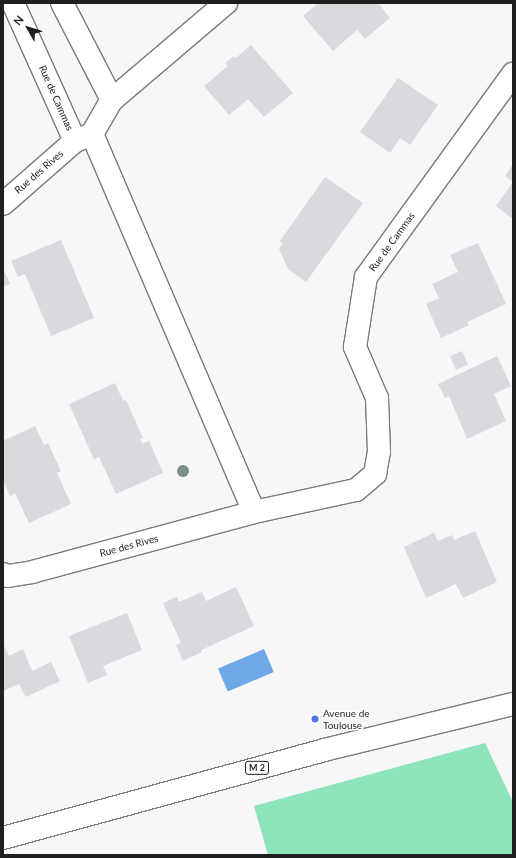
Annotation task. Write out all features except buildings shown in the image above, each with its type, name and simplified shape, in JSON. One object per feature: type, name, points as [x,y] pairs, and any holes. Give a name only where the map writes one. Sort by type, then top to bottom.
[{"type":"street","name":"Rue de Cammas","points":[[13,3],[84,137],[254,512],[356,490],[375,474],[379,452],[377,398],[355,347],[366,277],[513,74]]},
{"type":"street","points":[[62,3],[112,100]]},
{"type":"street","points":[[84,137],[112,100],[226,3]]},
{"type":"street","name":"Rue des Rives","points":[[3,204],[84,137]]},
{"type":"street","name":"Rue des Rives","points":[[3,574],[8,576],[32,572],[254,512]]},
{"type":"street","name":"M 2","points":[[3,838],[366,739],[513,704]]},
{"type":"green space","points":[[485,743],[513,802],[513,855],[268,855],[254,806]]},
{"type":"water","points":[[264,649],[274,672],[228,692],[218,669]]},
{"type":"place","name":"Avenue de Toulouse","points":[[315,719]]}]
